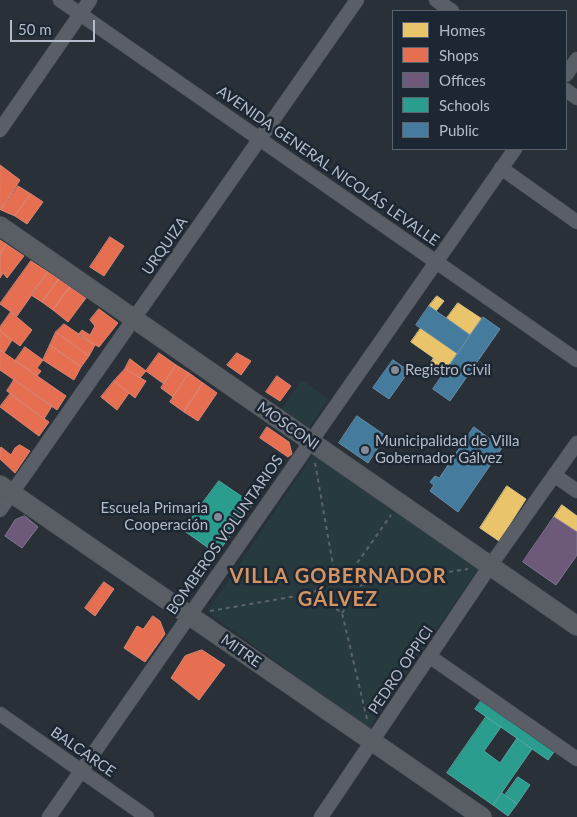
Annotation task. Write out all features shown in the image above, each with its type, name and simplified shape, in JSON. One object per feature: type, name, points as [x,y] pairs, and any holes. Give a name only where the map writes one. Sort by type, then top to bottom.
[{"type":"street","name":"AVENIDA GENERAL NICOLÁS LEVALLE","points":[[60,0],[577,360]]},
{"type":"street","points":[[0,130],[90,0]]},
{"type":"street","name":"URQUIZA","points":[[0,510],[6,489],[134,319],[357,0]]},
{"type":"street","points":[[436,0],[451,10]]},
{"type":"street","points":[[567,74],[577,59]]},
{"type":"street","name":"BOMBEROS VOLUNTARIOS","points":[[49,817],[513,150]]},
{"type":"street","points":[[501,168],[577,222]]},
{"type":"street","name":"MOSCONI","points":[[0,226],[577,626]]},
{"type":"street","name":"PEDRO OPPICI","points":[[321,817],[490,566],[577,443]]},
{"type":"street","points":[[554,475],[577,491]]},
{"type":"street","name":"MITRE","points":[[6,489],[482,817]]},
{"type":"street","points":[[430,656],[577,759]]},
{"type":"street","name":"BALCARCE","points":[[0,714],[147,817]]},
{"type":"path","points":[[310,442],[333,566],[314,593]]},
{"type":"path","points":[[348,576],[400,503]]},
{"type":"path","points":[[333,566],[361,585],[490,566]]},
{"type":"path","points":[[342,612],[361,585]]},
{"type":"path","points":[[189,615],[314,593],[342,612],[373,742]]},
{"type":"green space","points":[[302,380],[329,399],[308,429],[281,410]]},
{"type":"green space","points":[[316,450],[482,563],[369,728],[207,612]]},
{"type":"building: Homes","points":[[437,296],[444,301],[436,311],[429,306]]},
{"type":"building: Homes","points":[[458,303],[482,319],[470,335],[447,318]]},
{"type":"building: Homes","points":[[421,328],[458,354],[448,368],[411,342]]},
{"type":"building: Homes","points":[[434,358],[448,368],[442,376],[428,367]]},
{"type":"building: Homes","points":[[507,486],[526,499],[499,541],[480,528]]},
{"type":"building: Homes","points":[[562,505],[577,516],[577,532],[554,517]]},
{"type":"building: Shops","points":[[0,165],[20,180],[1,210],[0,209]]},
{"type":"building: Shops","points":[[18,186],[31,194],[15,216],[1,210]]},
{"type":"building: Shops","points":[[31,194],[43,202],[27,224],[15,216]]},
{"type":"building: Shops","points":[[110,237],[124,246],[104,276],[90,267]]},
{"type":"building: Shops","points":[[0,240],[6,244],[0,255]]},
{"type":"building: Shops","points":[[6,244],[24,256],[7,278],[3,273],[0,278],[0,255]]},
{"type":"building: Shops","points":[[31,261],[48,272],[17,316],[0,304]]},
{"type":"building: Shops","points":[[48,272],[59,279],[42,302],[31,295]]},
{"type":"building: Shops","points":[[59,279],[70,287],[53,310],[42,302]]},
{"type":"building: Shops","points":[[70,287],[86,298],[68,322],[53,310]]},
{"type":"building: Shops","points":[[99,309],[118,323],[99,347],[78,335],[82,330],[90,335],[95,326],[90,320]]},
{"type":"building: Shops","points":[[11,312],[32,330],[20,346],[0,331],[0,327]]},
{"type":"building: Shops","points":[[64,324],[95,345],[89,356],[56,332]]},
{"type":"building: Shops","points":[[0,331],[12,340],[4,353],[0,350]]},
{"type":"building: Shops","points":[[56,332],[89,356],[81,367],[50,345]]},
{"type":"building: Shops","points":[[50,345],[81,367],[74,380],[43,360]]},
{"type":"building: Shops","points":[[25,347],[43,360],[37,368],[41,371],[37,376],[15,361]]},
{"type":"building: Shops","points":[[0,350],[66,396],[57,410],[0,370]]},
{"type":"building: Shops","points":[[159,353],[176,365],[164,384],[146,371]]},
{"type":"building: Shops","points":[[237,353],[251,361],[241,375],[227,365]]},
{"type":"building: Shops","points":[[130,359],[146,371],[140,378],[125,369]]},
{"type":"building: Shops","points":[[176,365],[189,373],[173,397],[161,388]]},
{"type":"building: Shops","points":[[125,369],[146,381],[135,398],[114,381]]},
{"type":"building: Shops","points":[[189,373],[203,383],[184,412],[170,402]]},
{"type":"building: Shops","points":[[277,376],[291,386],[280,401],[266,392]]},
{"type":"building: Shops","points":[[14,380],[52,406],[44,419],[7,391]]},
{"type":"building: Shops","points":[[114,381],[129,393],[117,410],[101,397]]},
{"type":"building: Shops","points":[[203,383],[217,393],[198,421],[184,412]]},
{"type":"building: Shops","points":[[10,394],[49,422],[39,436],[0,407]]},
{"type":"building: Shops","points":[[267,427],[289,442],[292,454],[288,457],[260,438]]},
{"type":"building: Shops","points":[[20,445],[30,451],[15,473],[0,459],[0,449],[1,447],[11,455],[15,448]]},
{"type":"building: Shops","points":[[104,582],[114,589],[95,616],[85,608]]},
{"type":"building: Shops","points":[[153,616],[160,621],[165,634],[145,662],[124,648],[137,626],[143,629]]},
{"type":"building: Shops","points":[[202,650],[225,665],[199,700],[171,678],[185,656]]},
{"type":"building: Offices","points":[[25,516],[38,527],[22,548],[5,536],[15,520]]},
{"type":"building: Offices","points":[[554,517],[577,532],[577,555],[556,585],[523,562]]},
{"type":"building: Schools","name":"Escuela Primaria Cooperación","points":[[219,481],[253,504],[217,554],[183,530]]},
{"type":"building: Schools","points":[[484,697],[557,748],[548,760],[475,709]]},
{"type":"building: Schools","points":[[486,717],[501,727],[484,751],[500,763],[517,738],[532,749],[493,805],[447,773]]},
{"type":"building: Schools","points":[[518,777],[530,785],[517,804],[505,795]]},
{"type":"building: Schools","points":[[502,793],[517,804],[508,816],[493,805]]},
{"type":"building: Public","points":[[429,306],[470,335],[458,354],[416,325]]},
{"type":"building: Public","points":[[483,317],[500,329],[450,401],[433,389]]},
{"type":"building: Public","points":[[393,360],[409,371],[389,399],[373,388]]},
{"type":"building: Public","points":[[357,416],[386,436],[368,463],[339,443]]},
{"type":"building: Public","points":[[474,427],[502,448],[458,512],[430,491],[434,485],[430,482],[435,476],[439,478]]},
{"type":"place","name":"Registro Civil","points":[[395,370]]},
{"type":"place","name":"Municipalidad de Villa Gobernador Gálvez","points":[[365,450]]},
{"type":"place","name":"Escuela Primaria Cooperación","points":[[218,517]]},
{"type":"district","name":"VILLA GOBERNADOR GÁLVEZ","points":[[338,588]]}]
